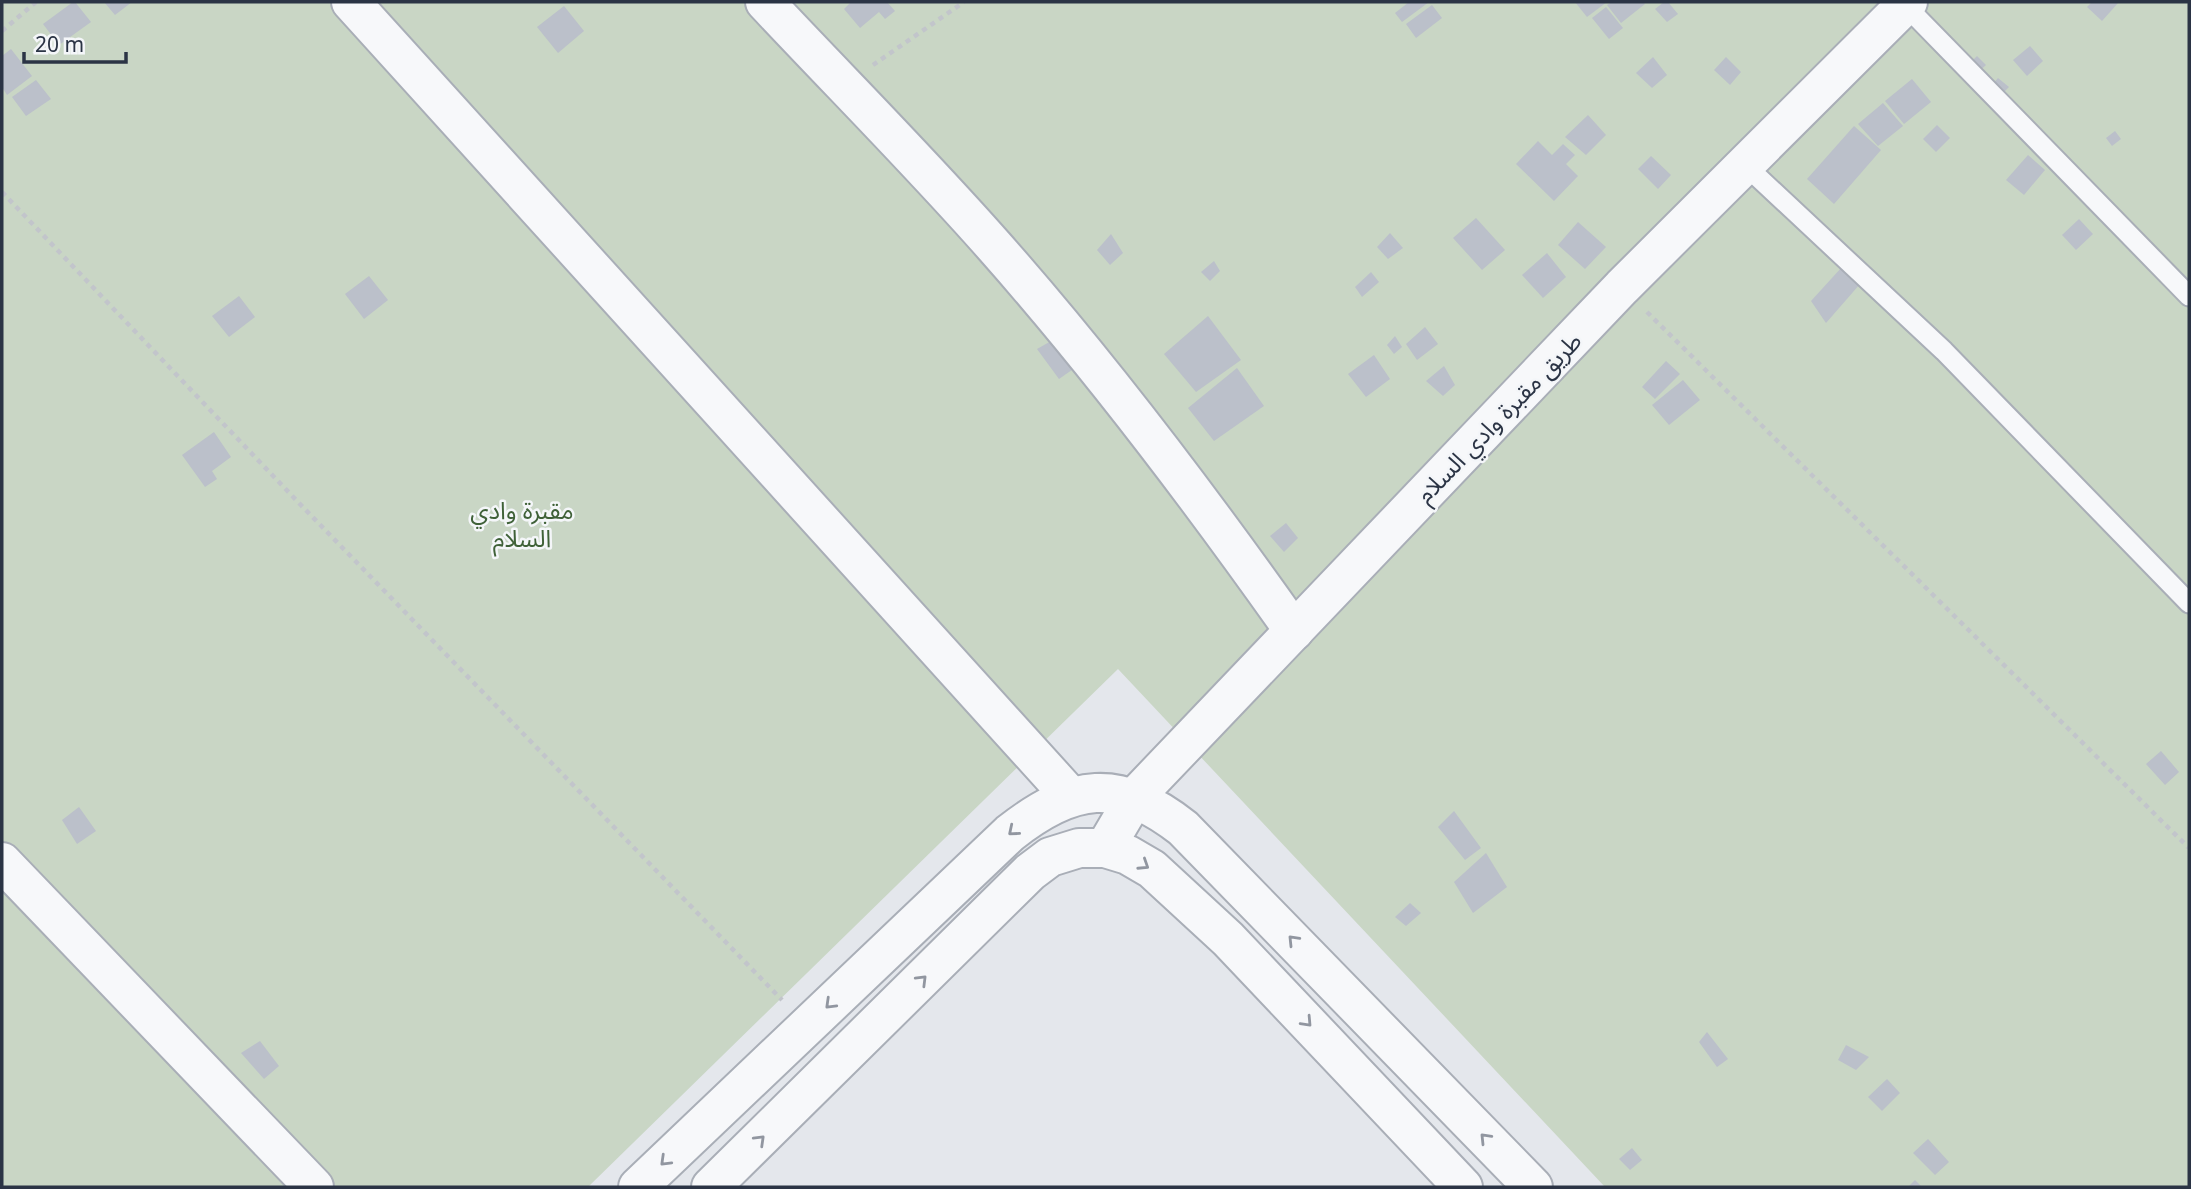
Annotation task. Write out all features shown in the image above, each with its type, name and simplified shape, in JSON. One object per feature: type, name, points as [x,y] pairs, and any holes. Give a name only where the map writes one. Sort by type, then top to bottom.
[{"type":"street","points":[[351,2],[1071,797],[1101,848]]},
{"type":"street","points":[[765,2],[993,245],[1075,341],[1186,481],[1294,631]]},
{"type":"street","name":"طريق مقبرة وادي السلام","points":[[1101,848],[1135,797],[1622,287],[1905,3]]},
{"type":"street","points":[[638,1187],[1010,833],[1038,810],[1071,797],[1094,793],[1135,797],[1162,811],[1183,828],[1533,1187]]},
{"type":"street","points":[[712,1187],[1030,872],[1050,857],[1079,848],[1101,848],[1128,855],[1152,869],[1228,939],[1463,1187]]},
{"type":"street","points":[[2,862],[314,1187]]},
{"type":"lane","points":[[1905,3],[2189,296]]},
{"type":"lane","points":[[1744,164],[1944,351],[2189,603]]},
{"type":"path","points":[[2,31],[36,2]]},
{"type":"path","points":[[843,85],[964,2]]},
{"type":"path","points":[[2,192],[298,502],[807,1026]]},
{"type":"path","points":[[1622,287],[2189,848]]},
{"type":"green space","name":"مقبرة وادي السلام","points":[[2,2],[2189,2],[2189,1187],[1605,1187],[1118,669],[588,1187],[2,1187]]},
{"type":"building","points":[[73,2],[91,22],[59,45],[43,24]]},
{"type":"building","points":[[104,2],[132,2],[115,15]]},
{"type":"building","points":[[851,2],[887,2],[895,11],[885,19],[879,12],[860,28],[844,9]]},
{"type":"building","points":[[1409,2],[1429,2],[1402,22],[1395,13]]},
{"type":"building","points":[[1575,2],[1607,2],[1587,17]]},
{"type":"building","points":[[1612,2],[1645,4],[1621,23],[1607,5]]},
{"type":"building","points":[[1668,2],[1678,14],[1667,22],[1655,9]]},
{"type":"building","points":[[2092,2],[2119,2],[2102,21],[2087,7]]},
{"type":"building","points":[[1432,5],[1442,18],[1416,38],[1406,24]]},
{"type":"building","points":[[564,6],[584,31],[558,53],[537,27]]},
{"type":"building","points":[[1606,7],[1623,28],[1609,39],[1592,18]]},
{"type":"building","points":[[2030,46],[2043,61],[2027,76],[2013,60]]},
{"type":"building","points":[[11,49],[32,76],[7,95],[2,87],[2,56]]},
{"type":"building","points":[[1977,56],[1986,65],[1973,77],[1965,68]]},
{"type":"building","points":[[1653,57],[1667,75],[1652,88],[1636,73]]},
{"type":"building","points":[[1726,57],[1741,72],[1730,85],[1714,70]]},
{"type":"building","points":[[1998,78],[2009,87],[2002,94],[1992,85]]},
{"type":"building","points":[[1912,79],[1931,102],[1904,124],[1885,101]]},
{"type":"building","points":[[36,80],[51,99],[26,116],[12,97]]},
{"type":"building","points":[[1883,103],[1903,126],[1878,146],[1858,124]]},
{"type":"building","points":[[1588,115],[1606,135],[1586,155],[1565,137]]},
{"type":"building","points":[[1937,125],[1950,138],[1936,152],[1923,139]]},
{"type":"building","points":[[1854,126],[1881,150],[1834,204],[1807,179]]},
{"type":"building","points":[[2115,131],[2121,139],[2112,146],[2106,138]]},
{"type":"building","points":[[1538,141],[1552,155],[1563,144],[1575,155],[1566,164],[1578,176],[1554,201],[1516,164]]},
{"type":"building","points":[[2028,155],[2045,170],[2024,195],[2006,180]]},
{"type":"building","points":[[1651,156],[1671,175],[1658,189],[1638,169]]},
{"type":"building","points":[[1476,218],[1505,250],[1482,270],[1453,238]]},
{"type":"building","points":[[2079,219],[2093,234],[2076,250],[2062,235]]},
{"type":"building","points":[[1578,222],[1606,247],[1585,269],[1558,245]]},
{"type":"building","points":[[1390,233],[1403,248],[1388,259],[1377,247]]},
{"type":"building","points":[[1111,234],[1123,253],[1110,265],[1097,250]]},
{"type":"building","points":[[1547,253],[1566,277],[1543,298],[1522,275]]},
{"type":"building","points":[[1214,261],[1220,271],[1210,281],[1201,272]]},
{"type":"building","points":[[1842,267],[1860,284],[1826,323],[1811,301]]},
{"type":"building","points":[[1371,272],[1379,282],[1362,297],[1355,287]]},
{"type":"building","points":[[369,276],[388,300],[364,319],[345,294]]},
{"type":"building","points":[[239,296],[255,317],[229,337],[212,316]]},
{"type":"building","points":[[1208,316],[1241,360],[1196,392],[1164,354]]},
{"type":"building","points":[[1425,327],[1438,344],[1417,360],[1406,344]]},
{"type":"building","points":[[1060,336],[1079,365],[1059,379],[1037,349]]},
{"type":"building","points":[[1395,336],[1402,347],[1394,354],[1387,345]]},
{"type":"building","points":[[1374,355],[1390,379],[1366,397],[1348,374]]},
{"type":"building","points":[[1666,361],[1680,374],[1655,399],[1642,387]]},
{"type":"building","points":[[1444,366],[1455,385],[1443,396],[1426,381]]},
{"type":"building","points":[[1237,368],[1264,406],[1214,441],[1188,408]]},
{"type":"building","points":[[1683,380],[1700,400],[1669,425],[1652,405]]},
{"type":"building","points":[[214,432],[231,457],[212,471],[217,479],[205,487],[182,455]]},
{"type":"building","points":[[1286,523],[1298,538],[1284,552],[1270,536]]},
{"type":"building","points":[[2161,751],[2179,772],[2165,785],[2146,764]]},
{"type":"building","points":[[79,807],[96,831],[77,844],[62,820]]},
{"type":"building","points":[[1454,811],[1481,848],[1465,860],[1438,827]]},
{"type":"building","points":[[1486,853],[1507,887],[1473,913],[1454,882]]},
{"type":"building","points":[[1410,903],[1421,913],[1406,926],[1395,917]]},
{"type":"building","points":[[1707,1032],[1728,1059],[1717,1067],[1699,1042]]},
{"type":"building","points":[[260,1041],[279,1066],[264,1079],[241,1053]]},
{"type":"building","points":[[1846,1045],[1869,1057],[1856,1070],[1838,1060]]},
{"type":"building","points":[[1887,1079],[1900,1093],[1882,1111],[1868,1097]]},
{"type":"building","points":[[1928,1139],[1949,1162],[1935,1175],[1913,1153]]},
{"type":"building","points":[[1632,1148],[1642,1160],[1630,1170],[1619,1159]]},
{"type":"building","points":[[1915,1180],[1922,1187],[1908,1187]]}]
